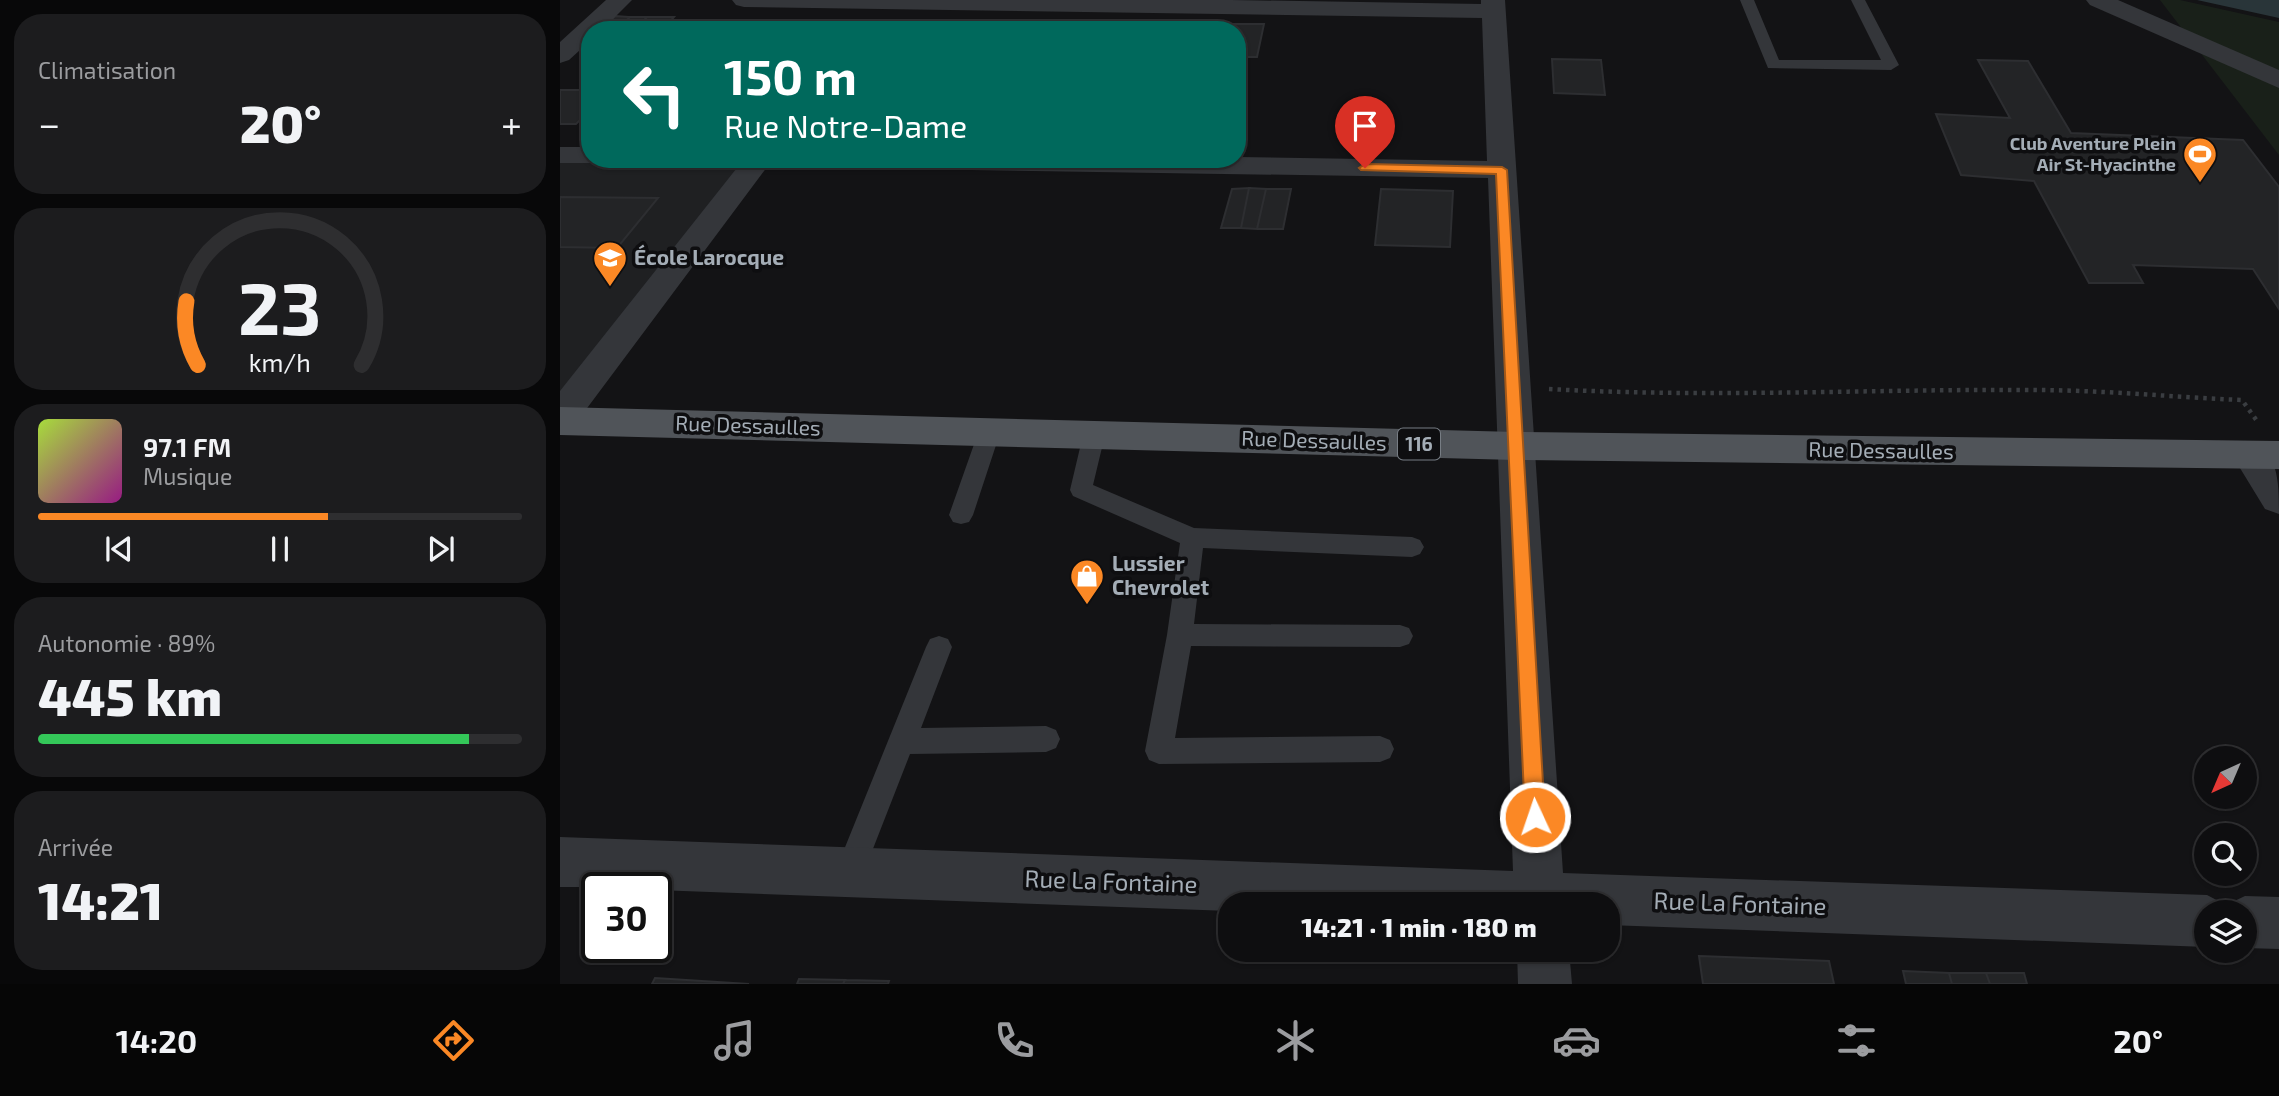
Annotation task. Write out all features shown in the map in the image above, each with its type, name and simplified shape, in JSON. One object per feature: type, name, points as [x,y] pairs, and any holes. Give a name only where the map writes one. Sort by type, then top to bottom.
[{"type":"main road","name":"Rue Dessaulles","points":[[560,419],[1516,446],[2265,447]]},
{"type":"street","points":[[597,21],[620,0]]},
{"type":"street","points":[[744,0],[874,8],[1493,6],[1539,892]]},
{"type":"street","points":[[2098,0],[2279,80]]},
{"type":"street","points":[[560,55],[581,36]]},
{"type":"street","points":[[560,155],[581,155]]},
{"type":"street","points":[[1246,166],[1502,170]]},
{"type":"street","points":[[560,419],[752,168]]},
{"type":"street","points":[[2265,447],[2279,498]]},
{"type":"street","name":"Rue La Fontaine","points":[[560,862],[1325,892]]},
{"type":"street","name":"Rue La Fontaine","points":[[1620,903],[2194,921]]},
{"type":"street","points":[[2257,922],[2279,923]]},
{"type":"street","points":[[1544,962],[1545,984]]},
{"type":"lane","points":[[1747,0],[1773,65],[1891,65],[1858,0]]},
{"type":"lane","points":[[961,515],[989,433]]},
{"type":"lane","points":[[1094,435],[1081,490],[1192,538],[1412,547]]},
{"type":"lane","points":[[1192,538],[1180,635],[1159,751],[1380,749]]},
{"type":"lane","points":[[1180,635],[1400,636]]},
{"type":"lane","points":[[850,872],[939,648]]},
{"type":"lane","points":[[902,741],[1046,739]]},
{"type":"path","points":[[1513,387],[1605,392],[1875,393],[2032,390],[2242,400],[2265,447]]},
{"type":"shaded area","points":[[2160,0],[2180,0],[2279,22],[2279,155]]},
{"type":"shaded area","points":[[2197,0],[2279,0],[2279,18]]},
{"type":"shaded area","name":"École Larocque","points":[[560,155],[581,158],[581,168],[752,168],[560,417]]},
{"type":"building","points":[[615,16],[630,17],[626,21],[610,21]]},
{"type":"building","points":[[630,17],[647,17],[643,21],[626,21]]},
{"type":"building","points":[[647,17],[674,17],[671,21],[643,21]]},
{"type":"building","points":[[1246,24],[1264,24],[1257,57],[1246,57]]},
{"type":"building","points":[[1552,59],[1601,60],[1605,95],[1554,93]]},
{"type":"building","points":[[1978,60],[2028,61],[2071,133],[2243,140],[2279,187],[2279,309],[2253,269],[2133,265],[2143,283],[2089,283],[2034,181],[1961,175],[1936,114],[2010,118]]},
{"type":"building","points":[[560,90],[581,90],[581,119],[576,124],[560,124]]},
{"type":"building","points":[[1249,188],[1241,228],[1221,228],[1232,189]]},
{"type":"building","points":[[1249,188],[1266,189],[1257,229],[1241,228]]},
{"type":"building","points":[[1266,189],[1291,189],[1283,229],[1257,229]]},
{"type":"building","points":[[1381,189],[1453,191],[1450,247],[1375,245]]},
{"type":"building","name":"École Larocque","points":[[560,197],[658,198],[617,248],[560,247]]},
{"type":"building","points":[[1699,956],[1829,961],[1834,984],[1703,984]]},
{"type":"building","points":[[1903,971],[1949,973],[1952,984],[1906,984]]},
{"type":"building","points":[[1949,973],[1986,973],[1990,984],[1952,984]]},
{"type":"building","points":[[1986,973],[2024,973],[2027,984],[1990,984]]},
{"type":"building","points":[[655,978],[749,984],[652,984]]},
{"type":"building","points":[[799,979],[845,980],[843,984],[797,984]]},
{"type":"building","points":[[845,980],[889,981],[888,984],[843,984]]},
{"type":"place","name":"Club Aventure Plein Air St-Hyacinthe","points":[[2200,184]]},
{"type":"place","name":"École Larocque","points":[[610,288]]},
{"type":"place","name":"Lussier Chevrolet","points":[[1087,606]]},
{"type":"route","points":[[1365,168],[1502,170],[1535,817]]}]
